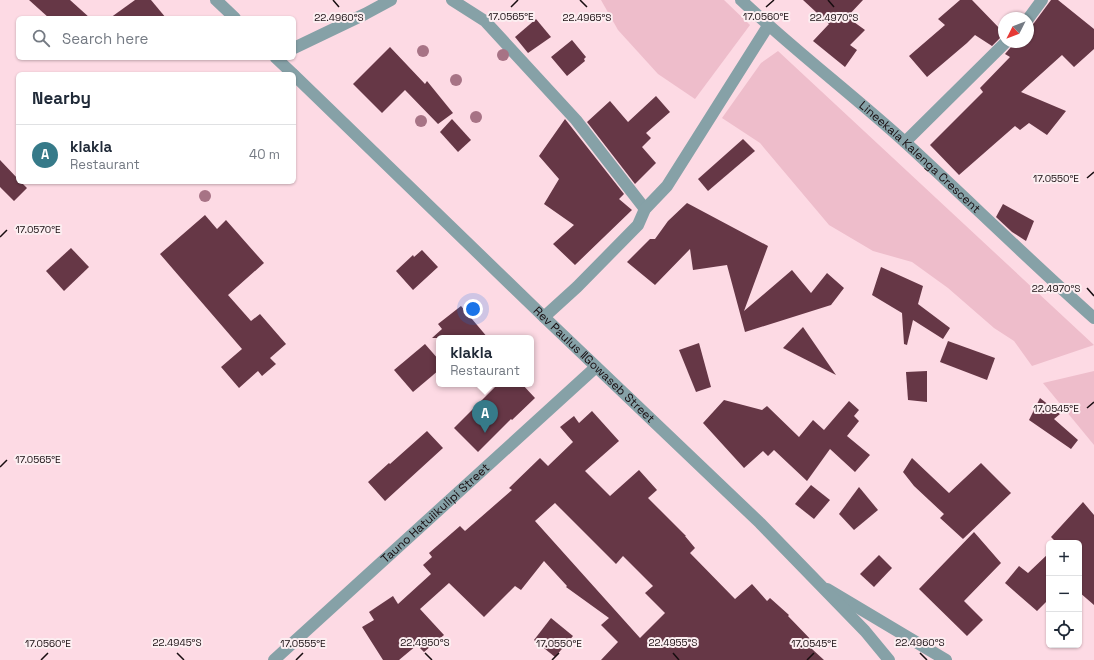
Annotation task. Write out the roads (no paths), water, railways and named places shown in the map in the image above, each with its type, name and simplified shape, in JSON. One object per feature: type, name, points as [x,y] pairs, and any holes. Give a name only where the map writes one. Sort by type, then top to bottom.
[{"type":"street","points":[[216,0],[233,16]]},
{"type":"street","points":[[296,47],[391,0]]},
{"type":"street","points":[[452,0],[485,21],[560,102],[576,120],[645,209]]},
{"type":"street","name":"Lineekala Kalenga Crescent","points":[[741,0],[768,26],[904,142],[1094,318]]},
{"type":"street","points":[[1033,12],[1042,0]]},
{"type":"street","points":[[544,317],[577,287],[638,225],[645,209],[667,186],[768,26]]},
{"type":"street","points":[[904,142],[1000,48]]},
{"type":"street","name":"Rev Paulus ǁGowaseb Street","points":[[278,60],[292,72]]},
{"type":"street","name":"Rev Paulus ǁGowaseb Street","points":[[296,76],[544,317],[760,523],[865,631],[889,660]]},
{"type":"street","name":"Tauno Hatuiikulipi Street","points":[[274,660],[596,367]]},
{"type":"street","points":[[823,587],[946,660]]},
{"type":"place","name":"klakla","points":[[485,433]]}]
